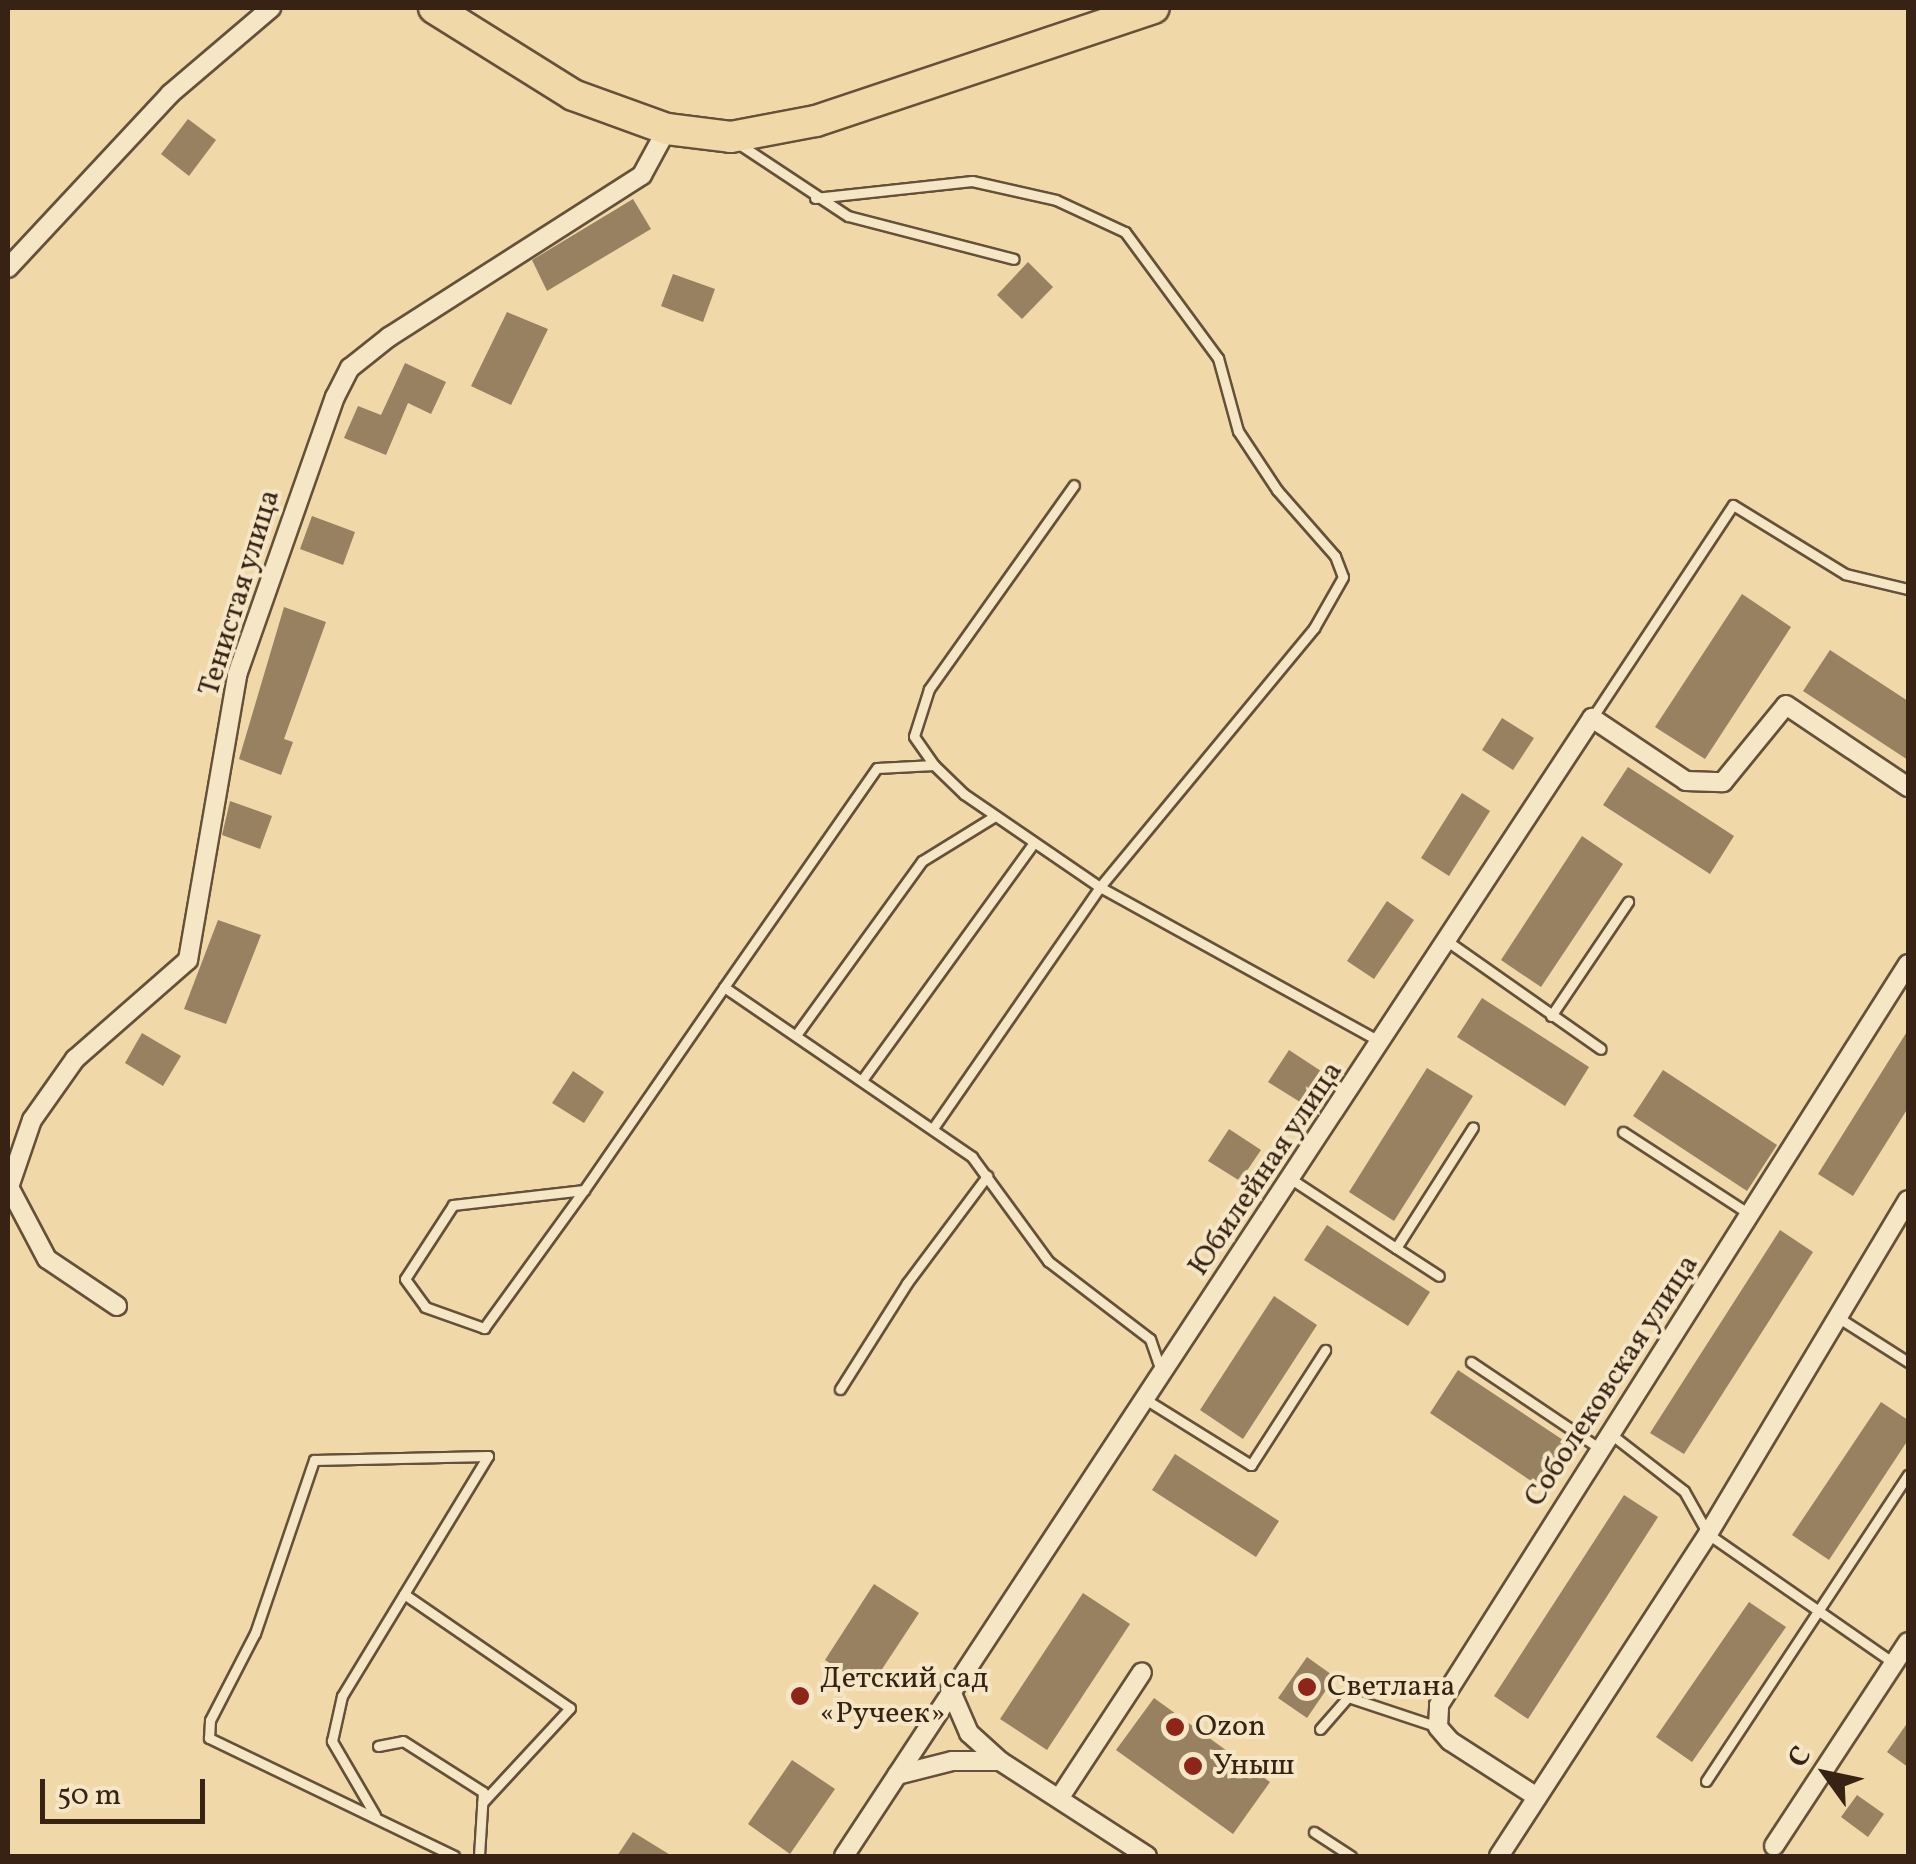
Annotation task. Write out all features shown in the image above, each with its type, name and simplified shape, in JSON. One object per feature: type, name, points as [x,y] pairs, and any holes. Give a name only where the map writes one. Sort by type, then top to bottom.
[{"type":"main road","points":[[434,8],[572,95],[667,129],[731,137],[816,120],[1101,15],[1154,8]]},
{"type":"street","points":[[8,268],[170,94],[271,8]]},
{"type":"street","name":"Тенистая улица","points":[[117,1306],[47,1259],[9,1187],[32,1120],[75,1060],[188,960],[237,675],[335,397],[350,368],[389,337],[642,174],[667,129]]},
{"type":"street","points":[[1592,718],[1686,782],[1723,782],[1786,705],[1908,786]]},
{"type":"street","name":"Юбилейная улица","points":[[844,1856],[950,1689],[1450,943],[1592,718]]},
{"type":"street","name":"Соболековская улица","points":[[1438,1727],[1439,1705],[1908,964]]},
{"type":"street","points":[[1499,1856],[1708,1534],[1835,1316],[1908,1200]]},
{"type":"street","points":[[1774,1846],[1908,1642]]},
{"type":"street","points":[[1060,1797],[1142,1672]]},
{"type":"street","points":[[950,1689],[969,1732],[1000,1761],[1147,1856]]},
{"type":"street","points":[[1438,1727],[1537,1797]]},
{"type":"street","points":[[897,1775],[952,1761],[1000,1761]]},
{"type":"lane","points":[[731,137],[815,198],[878,229],[1014,259]]},
{"type":"lane","points":[[815,198],[972,181],[1056,200],[1125,232],[1218,358],[1238,431],[1276,490],[1335,556],[1343,577],[1338,595],[1100,887],[933,1128]]},
{"type":"lane","points":[[1074,485],[929,689],[914,736],[934,765],[1033,844],[1100,887],[1383,1043]]},
{"type":"lane","points":[[1592,718],[1733,505],[1845,574],[1908,589]]},
{"type":"lane","points":[[584,1190],[453,1205],[405,1279],[425,1306],[484,1328],[584,1190],[877,768],[934,765]]},
{"type":"lane","points":[[796,1035],[922,861],[994,816]]},
{"type":"lane","points":[[862,1080],[1033,844]]},
{"type":"lane","points":[[1551,1016],[1628,902]]},
{"type":"lane","points":[[1450,943],[1600,1049]]},
{"type":"lane","points":[[724,987],[933,1128],[987,1176],[1048,1262],[1150,1339],[1162,1374]]},
{"type":"lane","points":[[1396,1248],[1473,1127]]},
{"type":"lane","points":[[1623,1132],[1751,1215]]},
{"type":"lane","points":[[840,1390],[906,1284],[987,1176]]},
{"type":"lane","points":[[1292,1179],[1439,1276]]},
{"type":"lane","points":[[1835,1316],[1908,1362]]},
{"type":"lane","points":[[1145,1399],[1252,1466],[1325,1350]]},
{"type":"lane","points":[[1471,1362],[1684,1491],[1708,1534],[1894,1664]]},
{"type":"lane","points":[[376,1814],[332,1741],[342,1696],[488,1456],[314,1460],[255,1633],[210,1720],[209,1738],[376,1814],[454,1856]]},
{"type":"lane","points":[[1706,1781],[1908,1475]]},
{"type":"lane","points":[[404,1594],[570,1708],[482,1803]]},
{"type":"lane","points":[[1320,1729],[1348,1697],[1438,1727]]},
{"type":"lane","points":[[378,1746],[403,1742],[483,1792],[478,1856]]},
{"type":"lane","points":[[1314,1832],[1350,1856]]},
{"type":"building","points":[[188,119],[216,140],[189,176],[161,154]]},
{"type":"building","points":[[633,199],[651,229],[547,291],[532,260]]},
{"type":"building","points":[[1028,262],[1053,287],[1022,319],[997,295]]},
{"type":"building","points":[[673,274],[715,289],[703,322],[661,306]]},
{"type":"building","points":[[507,312],[548,329],[511,405],[471,386]]},
{"type":"building","points":[[405,363],[446,382],[431,414],[408,403],[386,455],[344,438],[358,406],[381,415]]},
{"type":"building","points":[[312,516],[355,532],[343,565],[300,549]]},
{"type":"building","points":[[1742,594],[1791,627],[1705,759],[1655,727]]},
{"type":"building","points":[[284,607],[326,622],[284,739],[293,742],[281,775],[239,759]]},
{"type":"building","points":[[1830,650],[1908,701],[1908,760],[1803,691]]},
{"type":"building","points":[[1502,718],[1534,738],[1513,770],[1482,750]]},
{"type":"building","points":[[1628,767],[1734,836],[1710,874],[1603,805]]},
{"type":"building","points":[[1462,793],[1490,811],[1449,876],[1421,858]]},
{"type":"building","points":[[230,801],[272,816],[260,849],[222,835]]},
{"type":"building","points":[[1582,836],[1623,864],[1541,987],[1501,960]]},
{"type":"building","points":[[1387,901],[1414,920],[1374,979],[1347,961]]},
{"type":"building","points":[[218,920],[261,935],[226,1024],[184,1009]]},
{"type":"building","points":[[1482,998],[1589,1067],[1565,1106],[1457,1037]]},
{"type":"building","points":[[1908,1030],[1908,1108],[1853,1196],[1818,1174]]},
{"type":"building","points":[[142,1033],[181,1056],[163,1086],[125,1063]]},
{"type":"building","points":[[1289,1050],[1321,1071],[1300,1102],[1268,1082]]},
{"type":"building","points":[[1427,1068],[1473,1096],[1394,1221],[1349,1192]]},
{"type":"building","points":[[1663,1070],[1777,1145],[1747,1191],[1633,1116]]},
{"type":"building","points":[[573,1071],[604,1092],[584,1123],[552,1103]]},
{"type":"building","points":[[1229,1129],[1261,1150],[1240,1181],[1208,1161]]},
{"type":"building","points":[[1327,1225],[1430,1292],[1408,1326],[1304,1260]]},
{"type":"building","points":[[1780,1230],[1813,1252],[1684,1454],[1650,1433]]},
{"type":"building","points":[[1274,1296],[1317,1325],[1243,1439],[1200,1410]]},
{"type":"building","points":[[1458,1370],[1572,1446],[1543,1489],[1430,1413]]},
{"type":"building","points":[[1881,1402],[1908,1420],[1908,1440],[1829,1560],[1792,1535]]},
{"type":"building","points":[[1175,1454],[1279,1521],[1256,1557],[1152,1490]]},
{"type":"building","points":[[1624,1495],[1658,1517],[1528,1719],[1494,1696]]},
{"type":"building","points":[[874,1584],[919,1613],[869,1689],[825,1660]]},
{"type":"building","points":[[1083,1593],[1130,1624],[1047,1750],[1000,1719]]},
{"type":"building","points":[[1749,1602],[1786,1627],[1692,1762],[1656,1737]]},
{"type":"building","name":"Светлана","points":[[1307,1657],[1335,1677],[1307,1718],[1278,1698]]},
{"type":"building","name":"Уныш","points":[[1154,1698],[1270,1782],[1233,1834],[1116,1750]]},
{"type":"building","points":[[1908,1722],[1908,1767],[1887,1752]]},
{"type":"building","points":[[792,1760],[835,1789],[790,1854],[748,1824]]},
{"type":"building","points":[[1857,1795],[1884,1814],[1868,1837],[1841,1817]]},
{"type":"building","points":[[633,1832],[672,1856],[617,1856]]},
{"type":"place","name":"Светлана","points":[[1307,1687]]},
{"type":"place","name":"Детский сад «Ручеек»","points":[[800,1696]]},
{"type":"place","name":"Ozon","points":[[1175,1727]]},
{"type":"place","name":"Уныш","points":[[1193,1766]]}]
